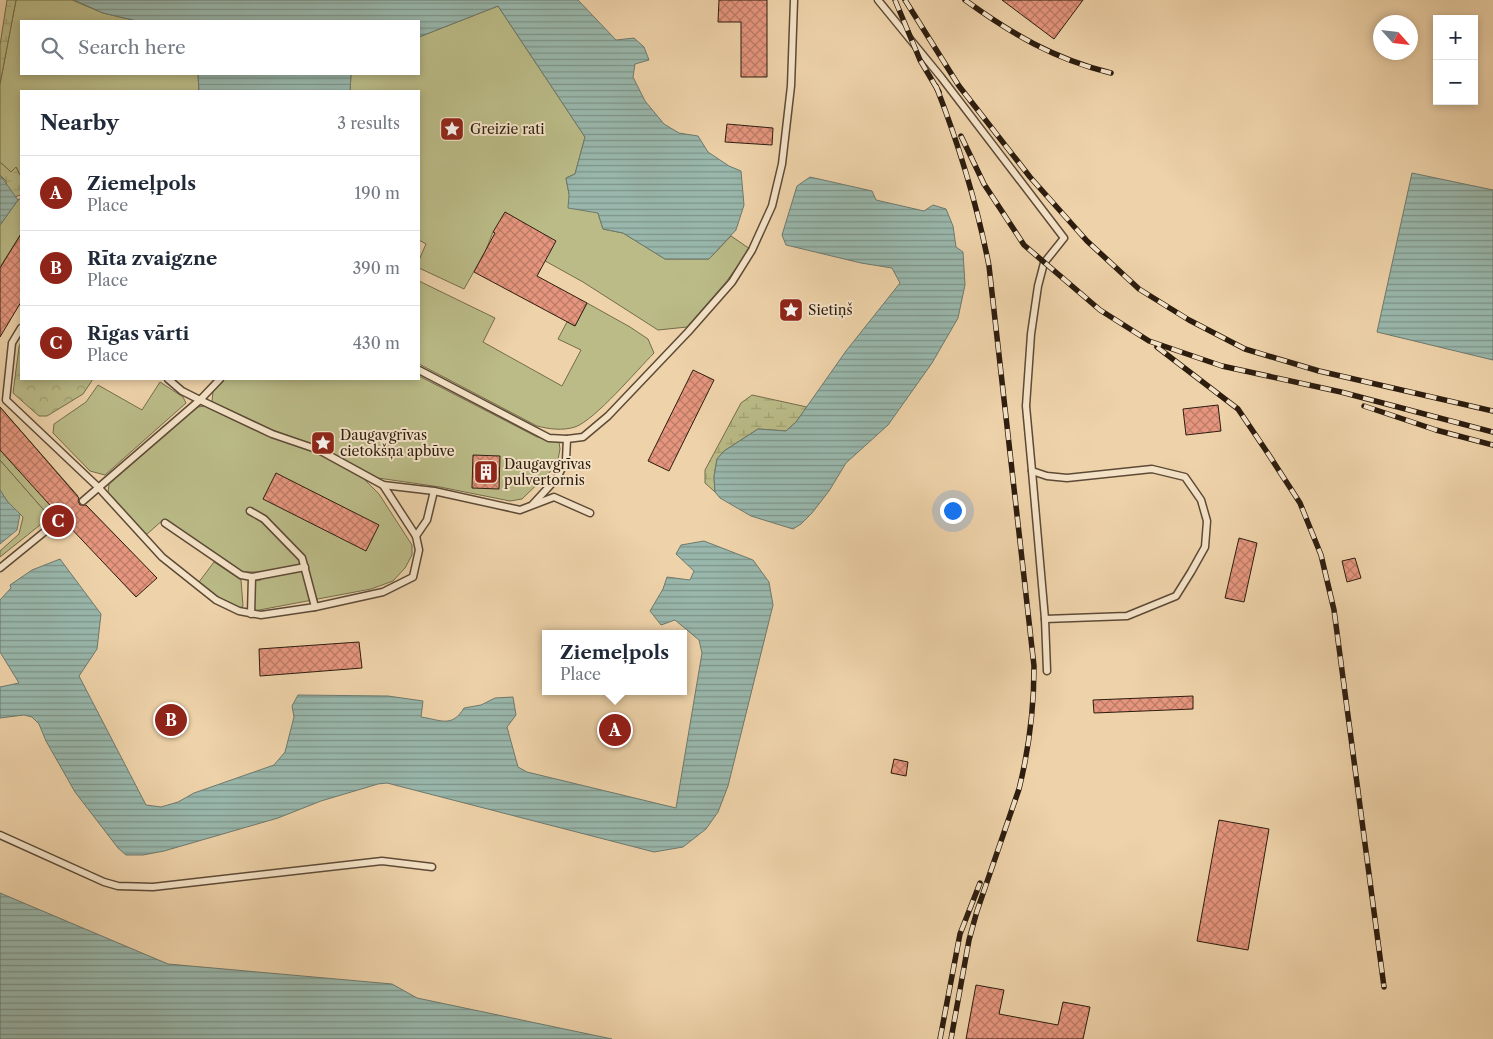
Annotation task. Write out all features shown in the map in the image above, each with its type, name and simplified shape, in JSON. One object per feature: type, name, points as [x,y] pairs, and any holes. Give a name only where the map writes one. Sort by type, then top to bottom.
[{"type":"lane","points":[[420,371],[549,438],[567,439],[583,437],[608,416],[688,332],[732,282],[752,250],[772,206],[782,164],[791,86],[794,0]]},
{"type":"lane","points":[[878,0],[941,76],[1064,238],[1044,263],[1038,286],[1031,334],[1026,406],[1045,619],[1047,670]]},
{"type":"lane","points":[[20,330],[12,343],[6,400],[99,488],[162,557],[216,600],[239,611],[260,615],[316,606],[383,592],[413,577],[419,550],[416,536],[383,485]]},
{"type":"lane","points":[[169,380],[182,391],[200,400],[272,434],[319,450],[383,485],[434,492],[520,510],[554,497],[590,514]]},
{"type":"lane","points":[[82,501],[200,400],[219,380]]},
{"type":"lane","points":[[532,505],[557,478],[566,460],[567,439]]},
{"type":"lane","points":[[1032,471],[1047,476],[1067,478],[1152,469],[1185,477],[1201,500],[1206,521],[1205,547],[1176,596],[1127,616],[1045,619]]},
{"type":"lane","points":[[416,536],[427,520],[434,492]]},
{"type":"lane","points":[[250,511],[264,519],[302,558],[316,606]]},
{"type":"lane","points":[[0,568],[59,520]]},
{"type":"lane","points":[[165,524],[242,575],[252,577],[305,567]]},
{"type":"lane","points":[[251,614],[252,577]]},
{"type":"lane","points":[[0,835],[104,882],[118,886],[153,887],[382,861],[432,867]]},
{"type":"green space","points":[[7,0],[16,0],[0,84],[0,45]]},
{"type":"green space","points":[[16,0],[72,0],[103,13],[133,20],[20,20],[20,75],[198,75],[199,90],[20,90],[20,175],[16,167],[11,172],[0,162],[0,84]]},
{"type":"green space","points":[[498,6],[585,137],[575,174],[566,178],[569,194],[598,213],[603,229],[623,233],[665,259],[709,259],[731,236],[750,249],[726,282],[687,327],[658,330],[583,282],[493,232],[486,250],[464,289],[420,268],[420,258],[426,244],[420,241],[420,90],[350,90],[351,75],[420,75],[420,37]]},
{"type":"green space","points":[[0,162],[11,172],[16,167],[20,175],[20,195],[7,199],[6,181],[0,175]]},
{"type":"green space","points":[[20,199],[20,236],[0,267],[0,225]]},
{"type":"green space","points":[[420,281],[495,318],[483,342],[562,386],[581,350],[558,339],[567,322],[575,326],[587,303],[648,339],[654,353],[616,394],[583,423],[565,429],[537,426],[420,365]]},
{"type":"green space","points":[[20,344],[20,380],[92,380],[83,394],[47,416],[39,416],[13,393]]},
{"type":"green space","points":[[420,377],[537,437],[559,442],[560,449],[557,465],[522,499],[510,501],[440,487],[378,478],[320,447],[273,430],[212,402],[213,391],[223,380],[420,380]]},
{"type":"green space","points":[[160,382],[183,397],[186,403],[105,475],[90,471],[53,433],[54,424],[86,402],[98,385],[142,410]]},
{"type":"green space","points":[[752,395],[807,407],[796,422],[786,431],[758,429],[724,451],[717,459],[714,477],[715,492],[705,483],[705,470],[741,403]]},
{"type":"green space","points":[[207,406],[272,437],[318,453],[362,477],[379,494],[412,545],[412,555],[405,568],[393,581],[371,589],[254,611],[253,581],[261,580],[260,572],[242,572],[164,519],[146,535],[108,493],[109,484],[197,407]]},
{"type":"green space","points":[[0,407],[78,496],[53,516],[50,517],[0,460]]},
{"type":"green space","points":[[0,460],[50,517],[0,557],[0,551],[19,534],[23,517],[7,501],[0,490]]},
{"type":"green space","points":[[214,562],[241,580],[243,606],[239,609],[217,596],[199,582]]},
{"type":"shaded area","points":[[74,0],[578,0],[616,40],[634,38],[644,47],[649,60],[635,64],[633,77],[645,101],[664,124],[679,133],[698,136],[708,152],[729,166],[741,171],[744,205],[736,230],[709,259],[665,259],[623,233],[603,229],[598,213],[568,208],[569,194],[566,178],[575,174],[585,137],[498,6],[420,37],[420,20],[133,20],[103,13]]},
{"type":"shaded area","points":[[198,75],[351,75],[350,90],[199,90]]},
{"type":"shaded area","points":[[1412,173],[1493,190],[1493,360],[1377,332]]},
{"type":"shaded area","points":[[0,175],[18,200],[0,225]]},
{"type":"shaded area","points":[[810,177],[872,191],[876,200],[924,211],[933,205],[946,209],[953,226],[956,247],[963,252],[965,285],[958,318],[932,363],[888,425],[846,463],[829,491],[812,513],[793,529],[751,516],[720,498],[715,492],[714,477],[717,459],[724,451],[758,429],[786,431],[796,422],[846,351],[900,283],[892,268],[861,263],[786,245],[782,235],[797,186]]},
{"type":"shaded area","points":[[0,490],[7,501],[20,514],[17,530],[0,544]]},
{"type":"shaded area","points":[[704,541],[753,560],[769,582],[773,605],[728,786],[718,812],[706,829],[683,847],[654,852],[387,783],[321,801],[278,818],[164,851],[143,855],[126,855],[118,848],[75,792],[46,741],[39,724],[32,717],[24,715],[0,718],[0,687],[19,683],[0,652],[0,600],[11,588],[10,585],[32,570],[60,559],[101,614],[97,649],[79,676],[146,805],[161,807],[178,802],[194,793],[274,765],[285,752],[294,717],[292,706],[298,695],[388,696],[423,701],[421,717],[440,721],[455,718],[464,708],[481,705],[495,698],[513,697],[516,715],[507,727],[518,767],[527,772],[676,808],[702,653],[699,640],[675,620],[661,625],[650,611],[663,589],[667,577],[690,580],[694,571],[676,554],[681,545]]},
{"type":"shaded area","points":[[0,893],[168,964],[392,984],[417,998],[612,1039],[0,1039]]},
{"type":"building","points":[[719,0],[767,0],[767,77],[741,77],[741,22],[718,22]]},
{"type":"building","points":[[1002,0],[1083,0],[1054,39]]},
{"type":"building","points":[[727,124],[773,128],[772,145],[725,142]]},
{"type":"building","points":[[505,212],[556,241],[537,276],[587,303],[575,326],[474,272]]},
{"type":"building","points":[[20,236],[20,304],[0,337],[0,268]]},
{"type":"building","points":[[693,370],[714,380],[669,471],[648,461]]},
{"type":"building","points":[[1218,405],[1221,431],[1186,435],[1183,409]]},
{"type":"building","points":[[0,407],[79,498],[80,505],[86,505],[157,578],[136,597],[66,523],[62,527],[60,525],[64,521],[63,517],[59,515],[54,518],[53,516],[57,513],[0,450]]},
{"type":"building","name":"Daugavgrīvas pulvertornis","points":[[473,455],[500,456],[499,489],[472,488]]},
{"type":"building","points":[[276,473],[379,525],[366,551],[263,499]]},
{"type":"building","points":[[1239,538],[1257,543],[1244,602],[1225,598]]},
{"type":"building","points":[[1355,558],[1361,578],[1347,582],[1342,561]]},
{"type":"building","points":[[359,642],[362,668],[260,676],[259,649]]},
{"type":"building","points":[[1193,696],[1193,709],[1094,713],[1093,700]]},
{"type":"building","points":[[894,759],[908,762],[906,776],[891,773]]},
{"type":"building","points":[[1219,820],[1269,829],[1248,950],[1197,941]]},
{"type":"building","points":[[976,985],[1004,990],[999,1014],[1058,1025],[1063,1002],[1090,1007],[1083,1039],[966,1039]]},
{"type":"railway","points":[[895,0],[920,60],[939,92]]},
{"type":"railway","points":[[905,0],[959,86],[1030,177],[1087,241],[1139,289],[1189,320],[1245,349],[1319,371],[1493,411]]},
{"type":"railway","points":[[965,0],[1034,44],[1052,53],[1111,73]]},
{"type":"railway","points":[[936,86],[967,175],[989,266],[1034,666],[1032,713],[1023,774],[969,940],[951,1039]]},
{"type":"railway","points":[[961,136],[984,184],[1024,245],[1100,310],[1149,341],[1222,366],[1341,392],[1493,432]]},
{"type":"railway","points":[[1157,347],[1238,409],[1300,503],[1321,555],[1334,610],[1384,987]]},
{"type":"railway","points":[[1364,406],[1436,430],[1493,445]]},
{"type":"railway","points":[[940,1039],[960,934],[980,883]]},
{"type":"place","name":"Greizie rati","points":[[452,129]]},
{"type":"place","name":"Sietiņš","points":[[791,310]]},
{"type":"place","name":"Daugavgrīvas cietokšņa apbūve","points":[[323,443]]},
{"type":"place","name":"Daugavgrīvas pulvertornis","points":[[486,472]]},
{"type":"place","name":"Rīgas vārti","points":[[58,521]]},
{"type":"place","name":"Rīta zvaigzne","points":[[171,720]]},
{"type":"place","name":"Ziemeļpols","points":[[615,730]]}]
